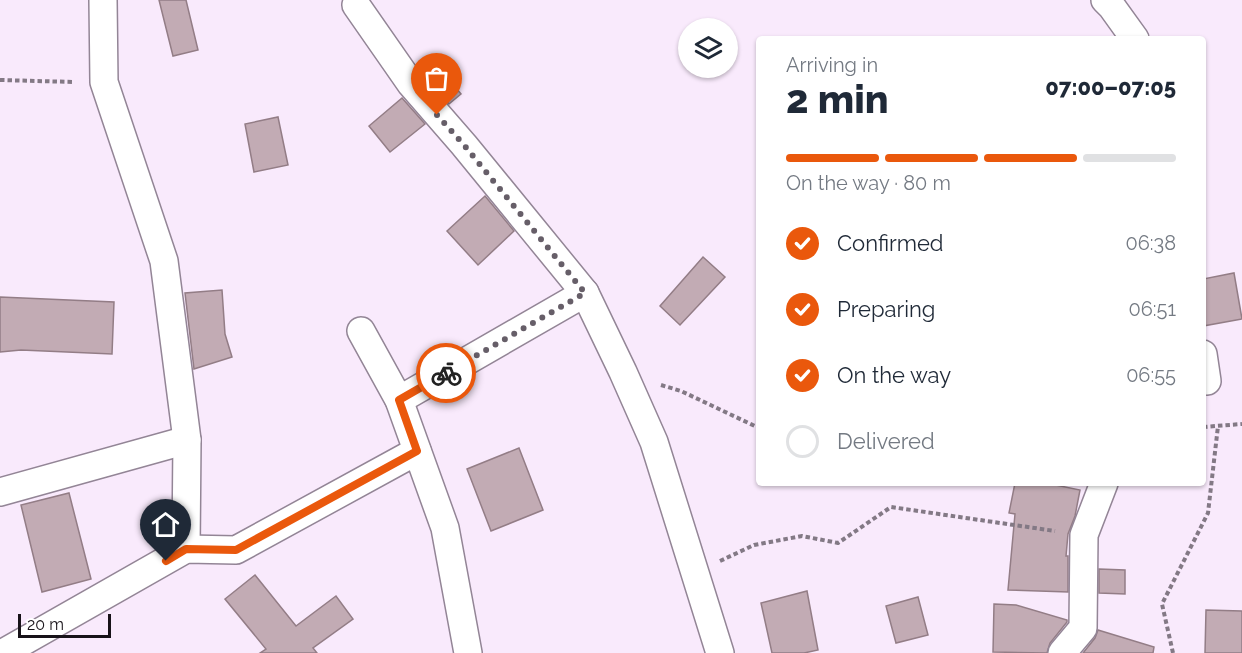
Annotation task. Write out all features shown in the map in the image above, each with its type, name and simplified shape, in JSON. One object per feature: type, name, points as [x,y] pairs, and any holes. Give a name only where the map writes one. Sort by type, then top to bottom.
[{"type":"street","points":[[103,0],[104,82],[164,261],[187,440],[186,549]]},
{"type":"street","points":[[1105,0],[1133,36]]},
{"type":"street","points":[[356,5],[411,84],[585,293],[654,442],[720,653]]},
{"type":"street","points":[[399,400],[585,293]]},
{"type":"street","points":[[361,331],[399,400],[445,528],[468,653]]},
{"type":"street","points":[[1206,374],[1207,381]]},
{"type":"street","points":[[0,492],[187,440]]},
{"type":"street","points":[[3,653],[186,549],[236,550],[417,451]]},
{"type":"street","points":[[1062,653],[1083,628],[1084,535],[1103,486]]},
{"type":"path","points":[[0,80],[104,82]]},
{"type":"path","points":[[623,372],[681,391],[756,427]]},
{"type":"path","points":[[1206,427],[1242,424]]},
{"type":"path","points":[[1173,653],[1162,604],[1208,513],[1218,426]]},
{"type":"path","points":[[695,573],[754,545],[802,536],[838,543],[891,507],[1084,535]]},
{"type":"building","points":[[159,0],[186,0],[198,50],[173,56]]},
{"type":"building","points":[[439,68],[461,94],[449,104],[427,78]]},
{"type":"building","points":[[402,98],[425,124],[390,152],[369,126]]},
{"type":"building","points":[[278,117],[288,165],[254,172],[245,124]]},
{"type":"building","points":[[485,196],[514,231],[478,265],[447,231]]},
{"type":"building","points":[[703,257],[725,277],[680,325],[660,306]]},
{"type":"building","points":[[1234,273],[1242,319],[1206,325],[1206,278]]},
{"type":"building","points":[[222,290],[225,334],[232,357],[194,369],[185,293]]},
{"type":"building","points":[[0,297],[114,302],[112,354],[21,350],[0,352]]},
{"type":"building","points":[[519,448],[543,510],[491,531],[467,469]]},
{"type":"building","points":[[1014,486],[1061,486],[1080,490],[1075,516],[1068,534],[1066,556],[1068,556],[1068,592],[1008,590],[1015,514],[1009,513]]},
{"type":"building","points":[[69,493],[91,579],[42,592],[21,505]]},
{"type":"building","points":[[1099,569],[1125,570],[1125,594],[1099,593]]},
{"type":"building","points":[[255,575],[296,626],[336,596],[353,619],[313,648],[317,653],[260,653],[266,649],[225,599]]},
{"type":"building","points":[[807,591],[818,650],[804,653],[772,653],[761,603]]},
{"type":"building","points":[[918,597],[928,635],[896,643],[886,606]]},
{"type":"building","points":[[994,604],[1016,605],[1067,620],[1067,622],[1050,643],[1047,653],[993,652]]},
{"type":"building","points":[[1206,610],[1242,611],[1242,653],[1205,653]]},
{"type":"building","points":[[1098,630],[1154,647],[1153,653],[1083,653],[1095,638]]},
{"type":"way so far","points":[[437,115],[585,293],[446,373]]},
{"type":"route","points":[[166,561],[186,549],[236,550],[417,451],[399,400],[446,373]]}]
